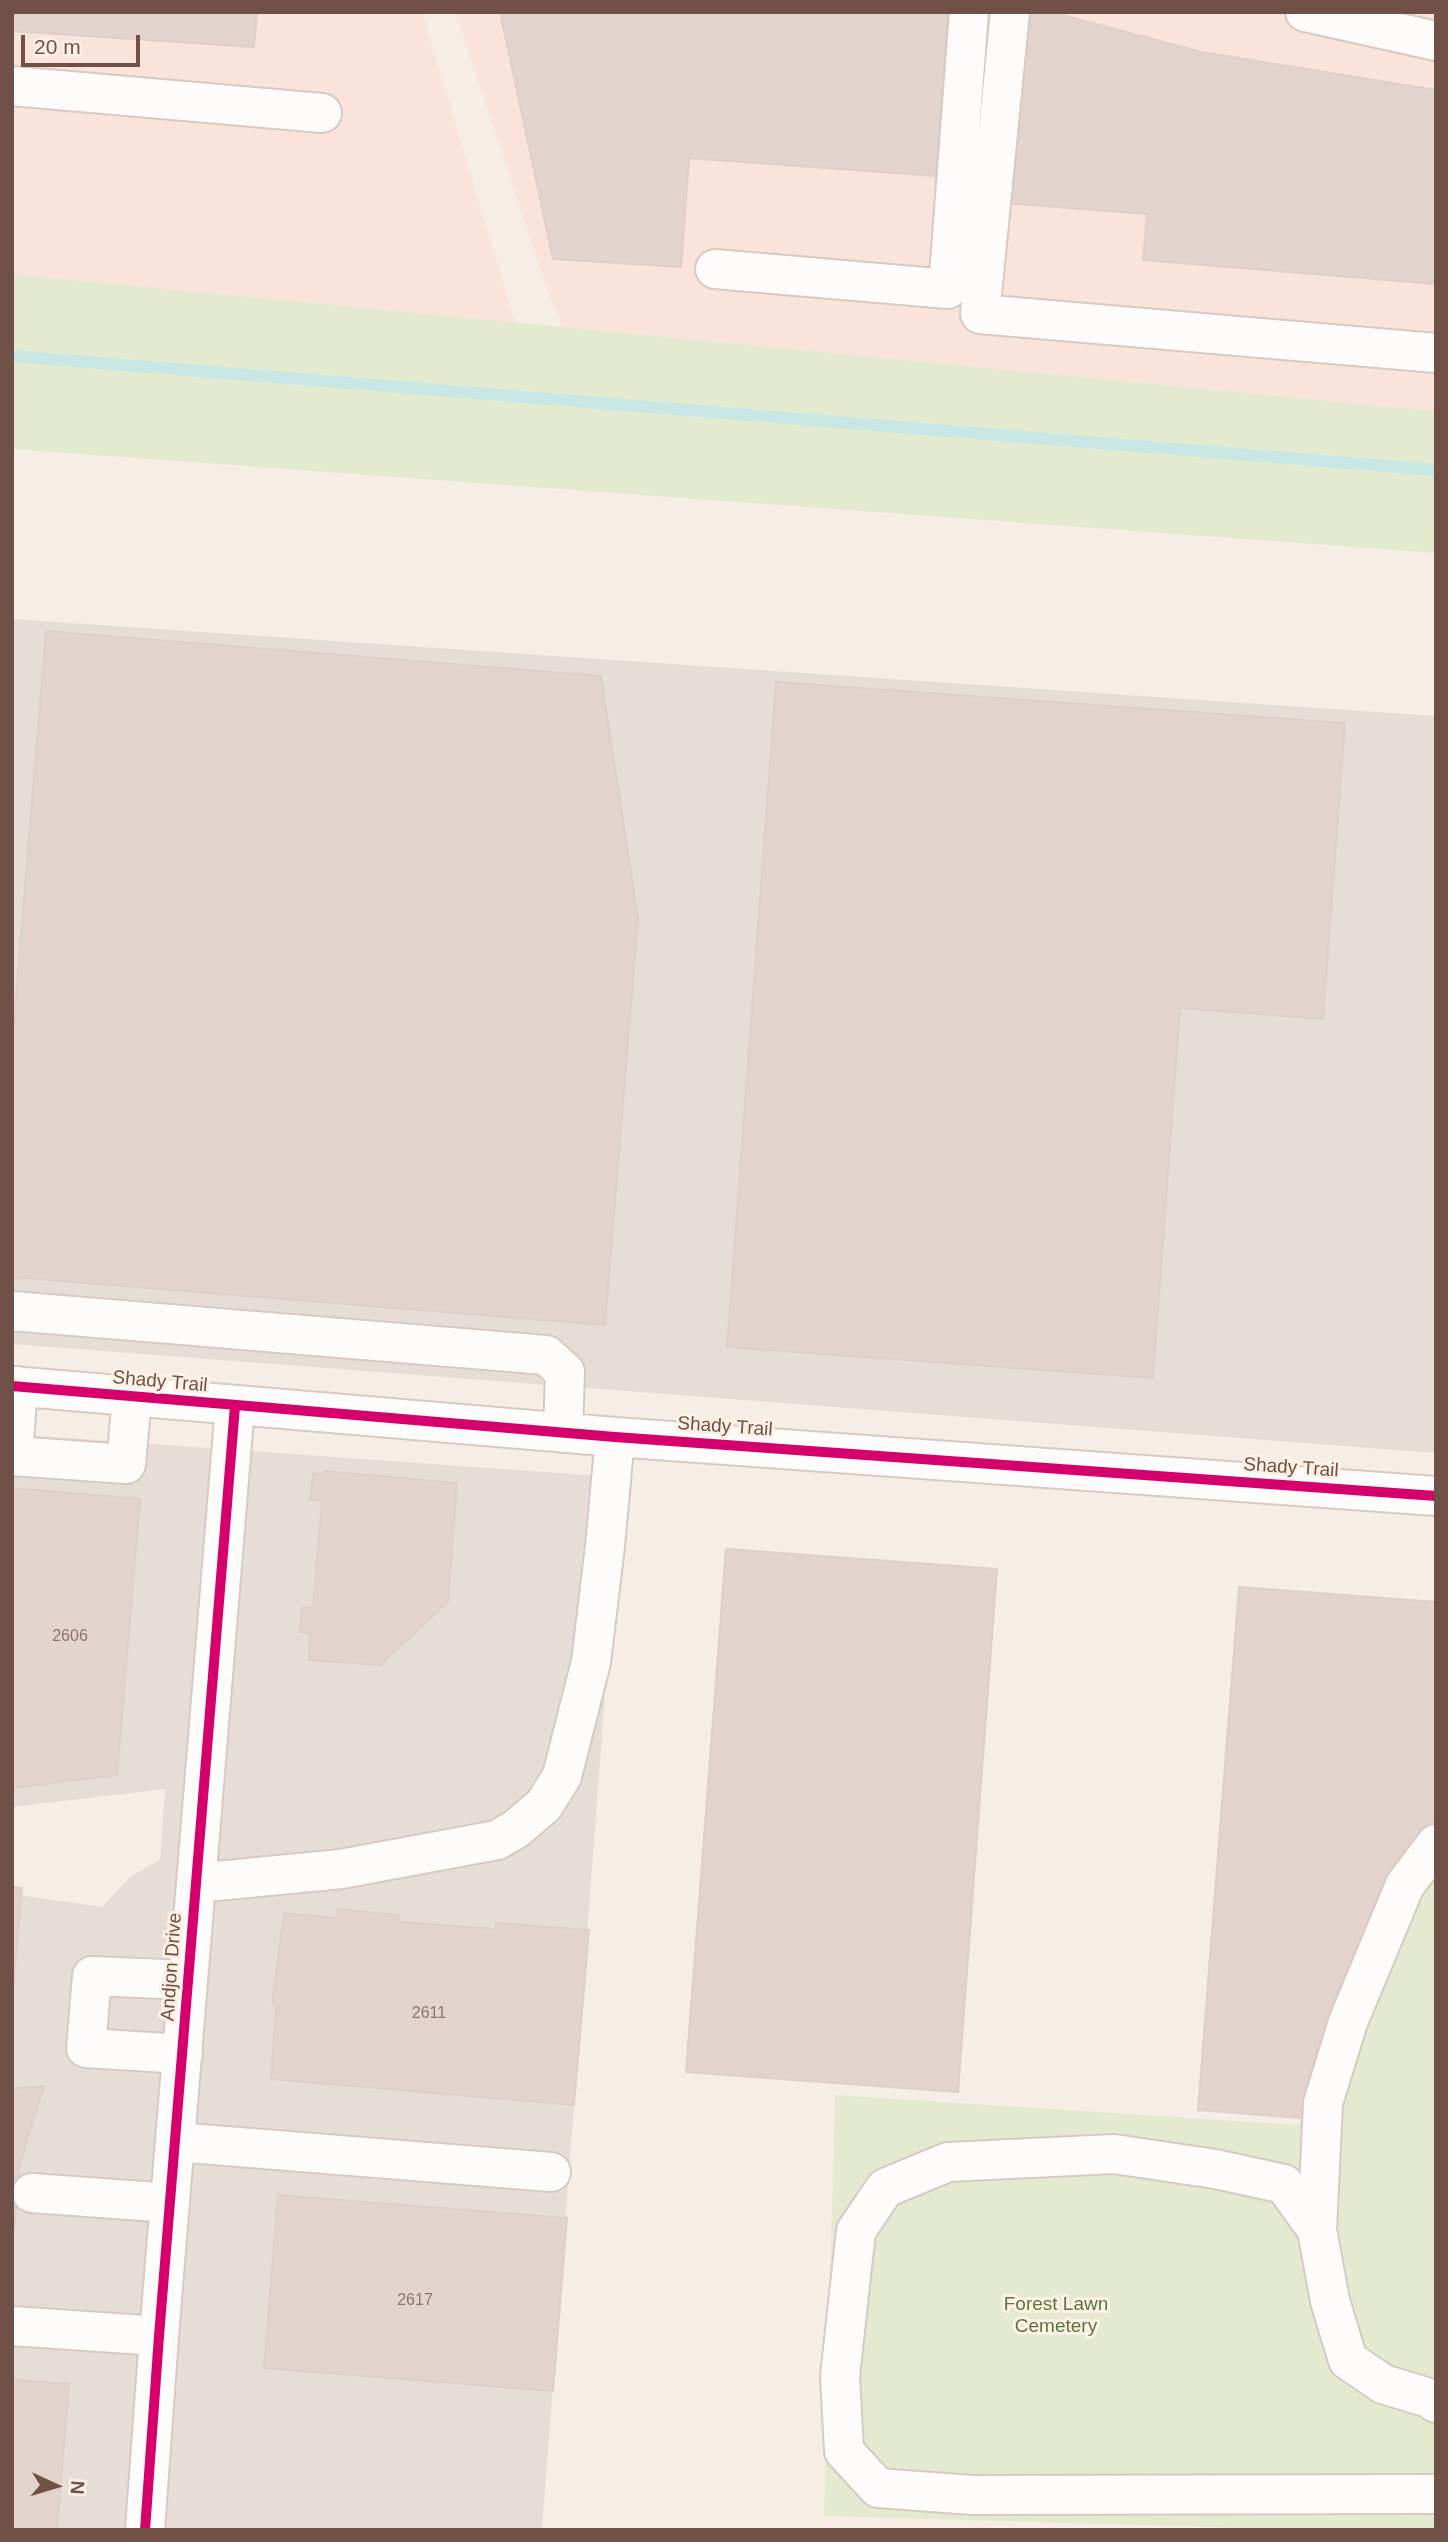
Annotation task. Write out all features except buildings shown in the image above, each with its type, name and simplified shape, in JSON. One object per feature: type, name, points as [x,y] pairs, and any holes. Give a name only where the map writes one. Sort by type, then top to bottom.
[{"type":"street","points":[[715,269],[948,289],[969,12]]},
{"type":"street","points":[[1010,12],[980,314],[1436,353]]},
{"type":"street","points":[[1305,12],[1436,41]]},
{"type":"street","points":[[12,86],[322,113]]},
{"type":"street","points":[[12,1311],[546,1355],[565,1372],[563,1433]]},
{"type":"street","points":[[15,1386],[13,1456],[126,1464],[132,1397]]},
{"type":"street","name":"Shady Trail","points":[[15,1386],[563,1433],[1436,1496]]},
{"type":"street","name":"Andjon Drive","points":[[145,2530],[235,1406]]},
{"type":"street","points":[[196,1883],[341,1868],[497,1840],[516,1829],[544,1805],[562,1776],[591,1662],[615,1437]]},
{"type":"street","points":[[1436,1844],[1405,1885],[1348,2022],[1330,2080],[1323,2103],[1317,2230],[1329,2301],[1348,2360],[1383,2384],[1429,2398],[1436,2403]]},
{"type":"street","points":[[183,2054],[86,2048],[92,1976],[188,1980]]},
{"type":"street","points":[[176,2142],[551,2172]]},
{"type":"street","points":[[1317,2230],[1284,2184],[1215,2169],[1114,2154],[948,2162],[885,2188],[856,2231],[840,2376],[844,2451],[878,2488],[972,2495],[1436,2494]]},
{"type":"street","points":[[32,2193],[170,2203]]},
{"type":"street","points":[[12,2326],[159,2336]]},
{"type":"shaded area","points":[[12,12],[422,12],[515,323],[12,274]]},
{"type":"shaded area","points":[[456,12],[1436,12],[1436,411],[562,327],[540,269]]},
{"type":"shaded area","points":[[12,619],[1436,716],[1436,1453],[12,1344]]},
{"type":"shaded area","points":[[12,1434],[588,1475],[622,1470],[542,2530],[12,2530],[12,1894],[102,1907],[131,1876],[160,1860],[165,1789],[12,1807]]},
{"type":"green space","points":[[12,274],[1436,411],[1436,553],[12,449]]},
{"type":"green space","name":"Forest Lawn Cemetery","points":[[1436,1814],[1436,2530],[1313,2530],[824,2516],[835,2095],[1299,2125],[1374,1892]]},
{"type":"waterway","points":[[12,356],[1436,470]]},
{"type":"cycle path","points":[[12,1386],[615,1437],[1436,1496]]},
{"type":"cycle path","points":[[145,2530],[235,1406]]}]
